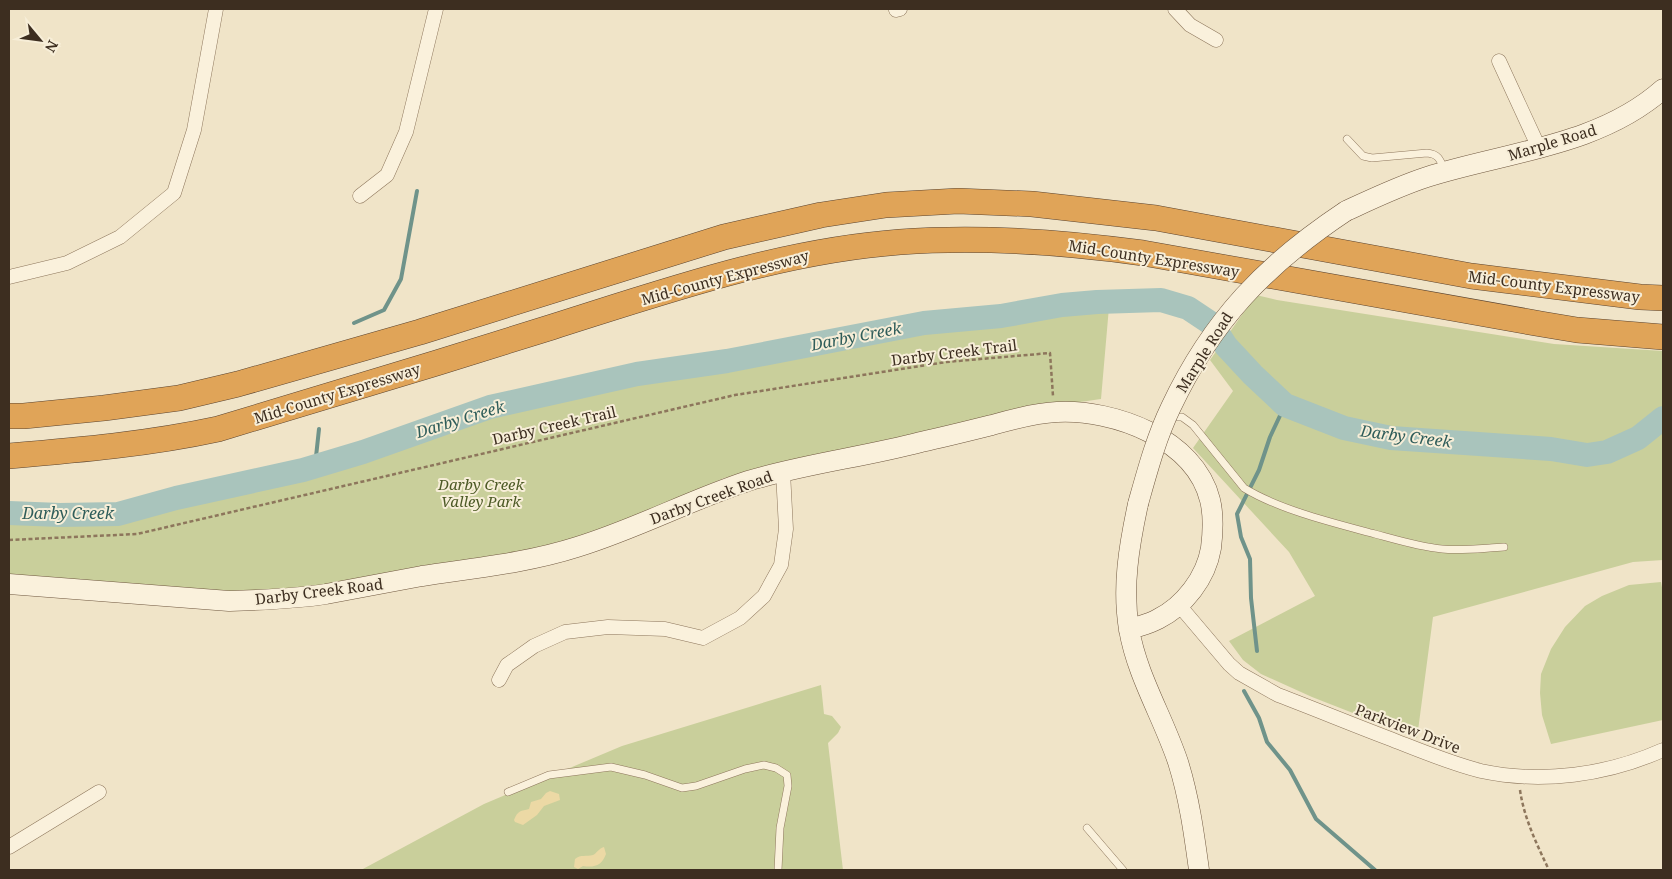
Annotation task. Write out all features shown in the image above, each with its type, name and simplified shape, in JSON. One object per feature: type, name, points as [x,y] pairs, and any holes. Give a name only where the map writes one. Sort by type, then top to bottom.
[{"type":"highway","name":"Mid-County Expressway","points":[[9,416],[104,408],[179,398],[238,384],[420,332],[724,237],[821,214],[886,205],[958,202],[1032,204],[1156,218],[1471,276],[1652,298]]},
{"type":"highway","name":"Mid-County Expressway","points":[[9,456],[83,450],[186,436],[218,429],[430,366],[684,285],[804,255],[899,242],[983,240],[1088,245],[1542,324],[1614,333],[1663,336]]},
{"type":"street","points":[[9,277],[68,263],[120,237],[174,193],[194,130],[216,9]]},
{"type":"street","points":[[360,196],[387,175],[406,132],[436,9]]},
{"type":"street","points":[[1175,9],[1190,25],[1216,40]]},
{"type":"street","points":[[1499,61],[1539,148]]},
{"type":"street","name":"Marple Road","points":[[1199,870],[1194,826],[1187,794],[1177,760],[1138,664],[1129,630],[1126,600],[1126,573],[1138,504],[1170,408],[1187,375],[1221,322],[1237,302],[1284,257],[1346,212],[1401,186],[1445,172],[1539,148],[1593,130],[1621,119],[1639,108],[1663,89]]},
{"type":"street","name":"Darby Creek Road","points":[[9,584],[229,601],[269,600],[324,594],[545,556],[602,539],[716,493],[783,472],[890,450],[1028,416],[1055,412],[1076,412],[1096,414],[1129,423],[1144,429],[1167,443],[1189,462],[1204,484],[1210,498],[1213,524],[1210,555],[1196,586],[1179,605],[1162,618],[1129,630]]},
{"type":"street","points":[[499,680],[507,665],[534,646],[565,632],[608,627],[665,629],[704,638],[740,618],[764,596],[781,565],[786,529],[783,472]]},
{"type":"street","name":"Parkview Drive","points":[[1179,605],[1229,664],[1239,673],[1266,689],[1457,764],[1482,771],[1520,776],[1555,776],[1592,772],[1628,764],[1663,750]]},
{"type":"street","points":[[9,847],[100,792]]},
{"type":"lane","points":[[1347,139],[1363,156],[1372,158],[1434,154],[1439,157],[1445,172]]},
{"type":"lane","points":[[1144,429],[1173,416],[1182,417],[1193,425],[1244,488],[1296,511],[1347,527],[1443,549],[1504,547]]},
{"type":"lane","points":[[508,792],[548,775],[611,767],[645,775],[682,788],[696,786],[745,769],[764,765],[776,768],[788,775],[788,786],[780,828],[778,870]]},
{"type":"lane","points":[[1087,828],[1122,870]]},
{"type":"path","name":"Darby Creek Trail","points":[[9,540],[137,534],[735,395],[946,362],[1050,353],[1055,412]]},
{"type":"path","points":[[1520,776],[1523,806],[1532,833],[1549,870]]},
{"type":"green space","points":[[1256,295],[1277,300],[1554,344],[1663,351],[1663,560],[1633,562],[1433,617],[1417,738],[1312,697],[1261,674],[1243,660],[1229,641],[1315,596],[1289,552],[1193,448],[1233,391],[1210,360]]},
{"type":"green space","name":"Darby Creek Valley Park","points":[[1109,307],[1101,399],[1011,412],[724,478],[578,541],[486,566],[226,598],[9,580],[9,519],[35,521],[118,519],[328,469],[452,425],[626,382],[805,353],[953,326]]},
{"type":"green space","points":[[1661,582],[1663,593],[1663,720],[1551,744],[1542,715],[1541,674],[1551,649],[1565,627],[1585,606],[1602,596],[1629,585]]},
{"type":"green space","points":[[821,685],[824,714],[832,716],[841,727],[828,743],[843,870],[361,870],[484,804],[622,746]]},
{"type":"sand","points":[[550,791],[559,794],[560,800],[544,806],[537,815],[523,825],[515,822],[515,817],[518,813],[529,809],[531,802],[541,799]]},
{"type":"sand","points":[[604,847],[606,854],[600,863],[591,867],[583,866],[578,869],[574,867],[577,857],[593,855]]},
{"type":"waterway","points":[[354,323],[384,310],[401,279],[417,191]]},
{"type":"waterway","name":"Darby Creek","points":[[9,513],[60,515],[118,514],[176,498],[303,470],[363,452],[490,407],[637,374],[727,361],[924,323],[1001,316],[1062,305],[1097,302],[1161,300],[1188,308],[1212,324],[1226,346],[1285,405],[1344,428],[1391,438],[1551,449],[1587,455],[1607,452],[1638,438],[1663,418]]},
{"type":"waterway","points":[[1257,651],[1251,598],[1250,559],[1241,537],[1237,514],[1259,470],[1270,437],[1285,405]]},
{"type":"waterway","points":[[315,466],[319,429]]},
{"type":"waterway","points":[[1244,691],[1259,718],[1267,742],[1290,770],[1316,819],[1375,870]]}]
